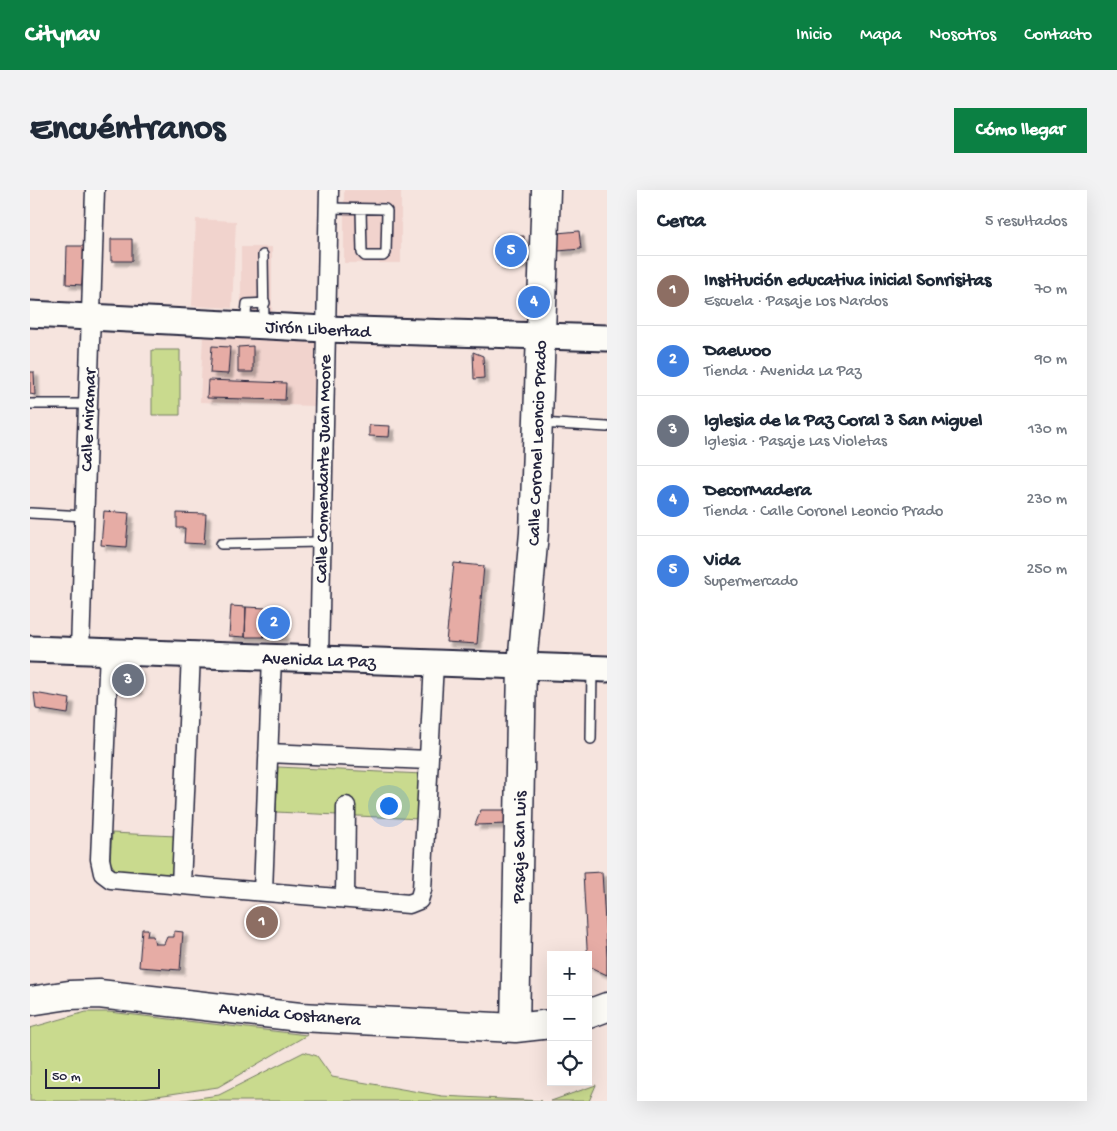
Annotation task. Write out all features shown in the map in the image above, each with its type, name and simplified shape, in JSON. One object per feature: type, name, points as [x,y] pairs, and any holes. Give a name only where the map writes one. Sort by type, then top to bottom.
[{"type":"main road","name":"Calle Coronel Leoncio Prado","points":[[522,666],[534,533],[546,190]]},
{"type":"main road","name":"Jirón Libertad","points":[[30,314],[90,317],[258,318],[325,329],[607,338]]},
{"type":"main road","name":"Avenida La Paz","points":[[30,649],[600,669]]},
{"type":"main road","name":"Pasaje San Luis","points":[[515,1028],[522,666]]},
{"type":"main road","name":"Avenida Costanera","points":[[30,1001],[69,995],[99,994],[300,1017],[515,1028],[547,1024]]},
{"type":"main road","points":[[592,1013],[607,1007]]},
{"type":"street","name":"Calle Miramar","points":[[80,650],[95,190]]},
{"type":"street","name":"Calle Comendante Juan Moore","points":[[319,659],[329,190]]},
{"type":"street","points":[[110,651],[100,859],[103,872],[111,879],[409,904],[419,900],[422,890],[434,663]]},
{"type":"street","points":[[181,885],[192,654]]},
{"type":"street","points":[[263,891],[272,657]]},
{"type":"street","points":[[268,753],[428,760]]},
{"type":"street","points":[[345,898],[346,806]]},
{"type":"lane","points":[[328,208],[361,209],[387,211],[386,253],[383,256],[365,256],[362,253],[361,209]]},
{"type":"lane","points":[[258,318],[263,255]]},
{"type":"lane","points":[[30,404],[88,404]]},
{"type":"lane","points":[[537,423],[607,427]]},
{"type":"lane","points":[[30,513],[84,516]]},
{"type":"lane","points":[[221,544],[320,542]]},
{"type":"lane","points":[[591,739],[600,669]]},
{"type":"shaded area","points":[[344,190],[401,190],[401,263],[344,263]]},
{"type":"shaded area","points":[[196,219],[236,221],[232,308],[192,306]]},
{"type":"shaded area","points":[[241,247],[272,247],[272,316],[241,316]]},
{"type":"shaded area","points":[[203,335],[316,338],[314,406],[200,402]]},
{"type":"green space","points":[[152,350],[180,350],[180,415],[152,415]]},
{"type":"green space","points":[[278,767],[422,774],[419,819],[276,812]]},
{"type":"green space","points":[[112,833],[176,836],[174,874],[117,872],[110,862]]},
{"type":"green space","points":[[86,1012],[109,1012],[307,1035],[218,1087],[123,1101],[30,1101],[30,1028]]},
{"type":"green space","points":[[304,1052],[317,1056],[332,1077],[442,1096],[542,1101],[177,1101],[219,1095]]},
{"type":"green space","points":[[596,1085],[589,1101],[551,1101]]},
{"type":"building","points":[[579,231],[581,249],[558,251],[557,233]]},
{"type":"building","points":[[524,236],[525,264],[498,265],[497,237]]},
{"type":"building","points":[[111,239],[132,239],[132,261],[111,261]]},
{"type":"building","points":[[67,246],[84,246],[82,285],[66,284]]},
{"type":"building","points":[[212,346],[230,347],[228,374],[210,373]]},
{"type":"building","points":[[253,346],[253,372],[238,372],[238,347]]},
{"type":"building","points":[[473,352],[483,356],[484,378],[474,379]]},
{"type":"building","points":[[30,372],[34,372],[35,395],[30,394]]},
{"type":"building","points":[[208,380],[286,383],[285,400],[207,398]]},
{"type":"building","points":[[369,425],[390,426],[389,437],[369,436]]},
{"type":"building","points":[[104,511],[129,513],[126,547],[101,545]]},
{"type":"building","points":[[177,513],[206,514],[204,544],[184,543],[185,528],[177,528]]},
{"type":"building","points":[[454,563],[484,566],[477,644],[446,642]]},
{"type":"building","points":[[231,606],[246,607],[245,637],[229,636]]},
{"type":"building","points":[[246,607],[266,608],[264,637],[245,637]]},
{"type":"building","points":[[266,608],[284,609],[283,638],[264,637]]},
{"type":"building","points":[[119,669],[138,670],[137,691],[117,690]]},
{"type":"building","points":[[34,693],[70,699],[68,714],[36,709]]},
{"type":"building","points":[[481,810],[509,810],[509,824],[475,825]]},
{"type":"building","points":[[602,872],[607,975],[592,968],[592,951],[587,951],[583,873]]},
{"type":"building","points":[[142,929],[148,929],[147,936],[153,936],[155,944],[164,944],[167,937],[174,937],[174,931],[183,932],[180,970],[139,967]]},
{"type":"place","name":"Vida","points":[[511,251]]},
{"type":"place","name":"DecorMadera","points":[[534,302]]},
{"type":"place","name":"Daewoo","points":[[274,623]]},
{"type":"place","name":"Iglesia de la Paz Coral 3 San Miguel","points":[[128,680]]},
{"type":"place","name":"Institución educativa inicial Sonrisitas","points":[[262,922]]}]
